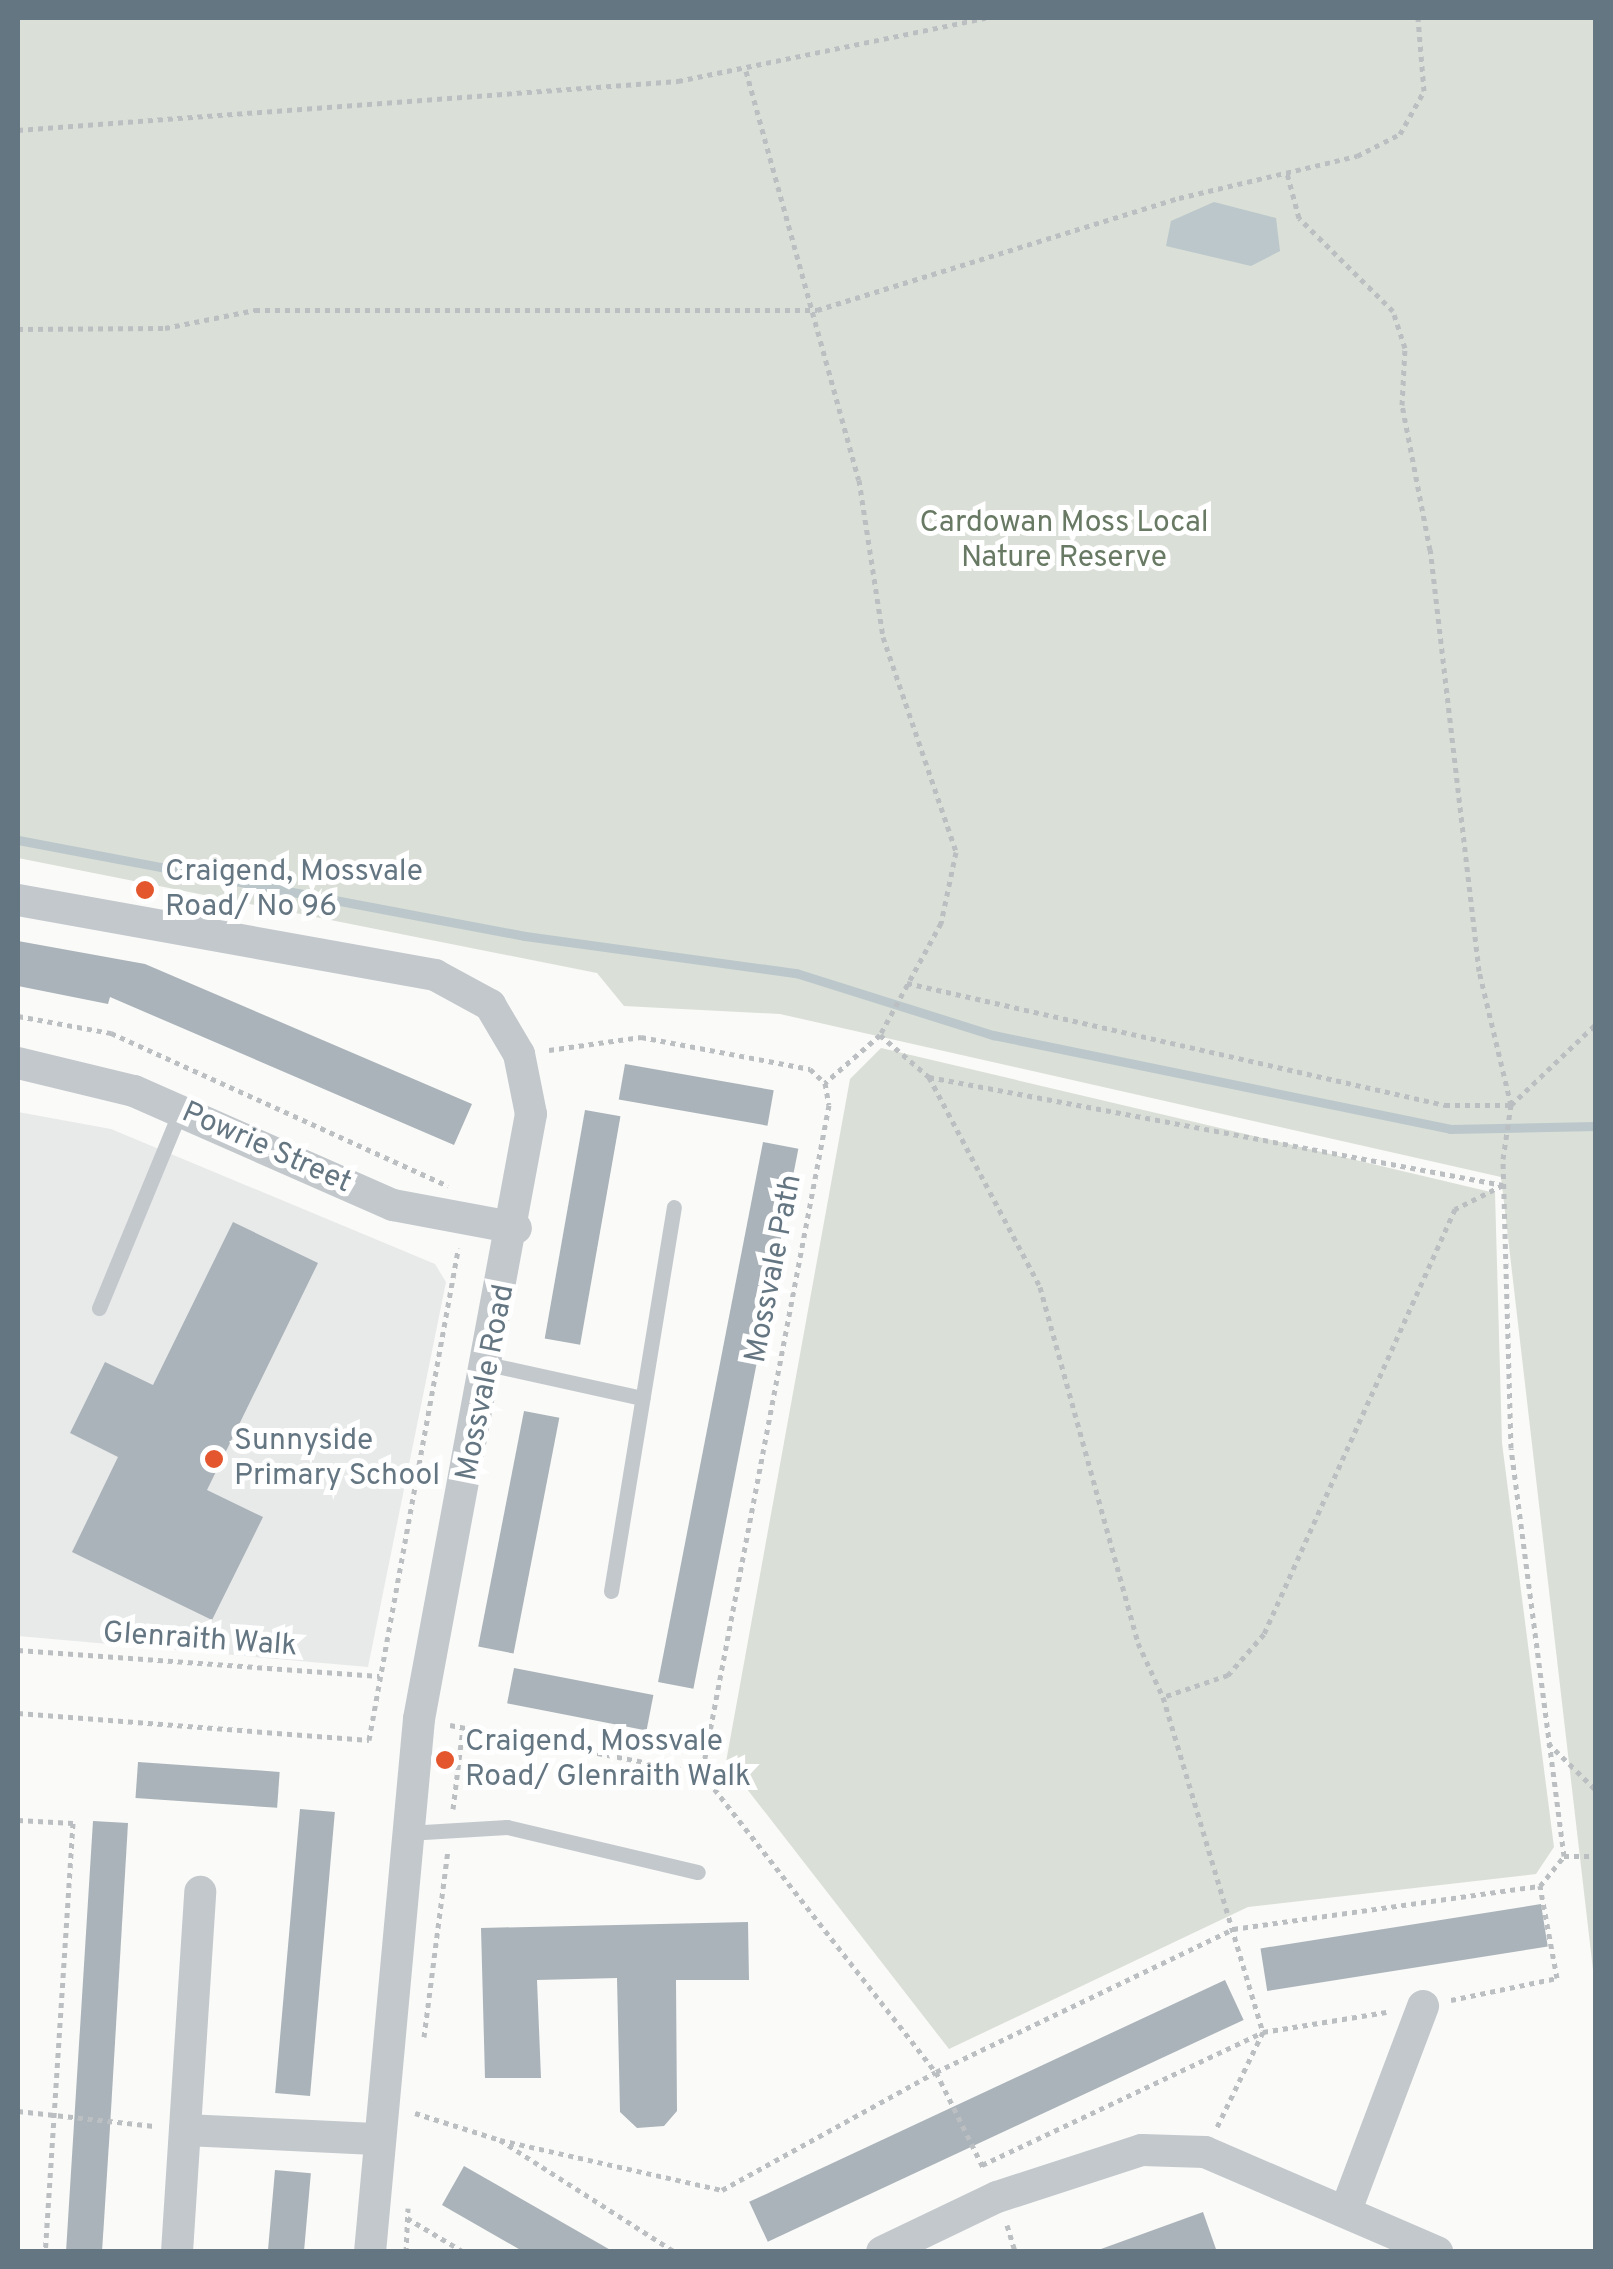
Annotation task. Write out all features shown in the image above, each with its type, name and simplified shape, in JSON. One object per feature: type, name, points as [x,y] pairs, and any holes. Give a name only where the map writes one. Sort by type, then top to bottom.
[{"type":"street","name":"Mossvale Road","points":[[18,900],[435,975],[490,1005],[519,1054],[532,1114],[492,1365],[420,1720],[376,2139],[370,2252]]},
{"type":"street","name":"Powrie Street","points":[[18,1063],[180,1111],[393,1204],[516,1228]]},
{"type":"street","points":[[177,2252],[200,1892]]},
{"type":"street","points":[[1346,2210],[1424,2006]]},
{"type":"street","points":[[185,2130],[376,2139]]},
{"type":"street","points":[[882,2252],[998,2197],[1142,2150],[1205,2152],[1438,2252]]},
{"type":"lane","points":[[99,1308],[180,1111]]},
{"type":"lane","points":[[611,1591],[674,1208]]},
{"type":"lane","points":[[492,1365],[642,1398]]},
{"type":"lane","points":[[408,1833],[507,1827],[698,1872]]},
{"type":"path","points":[[18,130],[746,71],[986,18]]},
{"type":"path","points":[[18,329],[165,328],[255,310],[817,310],[1357,156],[1400,134],[1424,91],[1418,18]]},
{"type":"path","points":[[519,1054],[641,1037],[810,1070],[824,1083],[880,1035],[885,1017],[941,923],[956,852],[883,637],[859,480],[817,310],[746,71]]},
{"type":"path","points":[[414,2113],[500,2140],[722,2190],[936,2072],[1233,1929],[1540,1886],[1564,1856],[1511,1448],[1503,1159],[1511,1104],[1479,970],[1430,550],[1402,405],[1404,348],[1393,311],[1299,218],[1287,173]]},
{"type":"path","points":[[907,984],[1444,1104],[1511,1104],[1596,1024]]},
{"type":"path","points":[[18,1016],[111,1033],[445,1178],[464,1218],[369,1740],[18,1713]]},
{"type":"path","points":[[880,1035],[929,1078],[1040,1287],[1138,1643],[1163,1697],[1263,2032],[1205,2152]]},
{"type":"path","points":[[929,1078],[1503,1185]]},
{"type":"path","name":"Mossvale Path","points":[[702,1773],[829,1104],[824,1083]]},
{"type":"path","points":[[1163,1697],[1228,1675],[1264,1634],[1455,1210],[1503,1185]]},
{"type":"path","name":"Glenraith Walk","points":[[18,1650],[378,1676]]},
{"type":"path","points":[[374,1711],[702,1773],[936,2072],[998,2197]]},
{"type":"path","points":[[421,2056],[463,1728]]},
{"type":"path","points":[[1548,1743],[1596,1790]]},
{"type":"path","points":[[18,1820],[73,1823],[45,2252]]},
{"type":"path","points":[[1564,1856],[1596,1856]]},
{"type":"path","points":[[982,2165],[1263,2032],[1424,2006],[1557,1978],[1540,1886]]},
{"type":"path","points":[[413,2130],[416,2094]]},
{"type":"path","points":[[18,2111],[185,2130]]},
{"type":"path","points":[[500,2140],[675,2252]]},
{"type":"path","points":[[406,2252],[408,2200]]},
{"type":"path","points":[[408,2218],[464,2252]]},
{"type":"shaded area","points":[[1214,202],[1276,218],[1280,251],[1251,266],[1166,246],[1171,221]]},
{"type":"shaded area","name":"Sunnyside Primary School","points":[[18,1112],[111,1129],[435,1264],[446,1282],[368,1667],[18,1636]]},
{"type":"green space","name":"Cardowan Moss Local Nature Reserve","points":[[18,18],[1595,18],[1595,1987],[1501,1177],[780,1014],[624,1006],[597,973],[18,858]]},
{"type":"green space","points":[[881,1048],[1495,1193],[1502,1443],[1554,1847],[1536,1874],[1248,1907],[949,2049],[726,1762],[850,1079]]},
{"type":"building","points":[[18,941],[145,964],[472,1104],[454,1145],[110,997],[108,1004],[18,986]]},
{"type":"building","points":[[625,1064],[774,1090],[767,1126],[619,1099]]},
{"type":"building","points":[[585,1110],[620,1116],[580,1345],[545,1338]]},
{"type":"building","points":[[763,1142],[798,1149],[693,1689],[658,1682]]},
{"type":"building","points":[[233,1222],[318,1263],[207,1490],[263,1517],[212,1620],[72,1552],[118,1457],[70,1433],[105,1362],[153,1385]]},
{"type":"building","points":[[524,1411],[559,1418],[514,1653],[478,1647]]},
{"type":"building","points":[[514,1668],[653,1695],[647,1730],[507,1703]]},
{"type":"building","points":[[138,1762],[280,1772],[277,1808],[135,1798]]},
{"type":"building","points":[[300,1809],[335,1812],[310,2096],[275,2093]]},
{"type":"building","points":[[93,1821],[128,1823],[110,2127],[102,2252],[66,2252]]},
{"type":"building","points":[[1541,1904],[1548,1946],[1267,1991],[1260,1948]]},
{"type":"building","points":[[748,1922],[749,1980],[676,1980],[677,2111],[664,2126],[637,2128],[620,2112],[617,1978],[537,1980],[541,2078],[485,2078],[481,1928]]},
{"type":"building","points":[[1225,1980],[1244,2020],[768,2242],[749,2202]]},
{"type":"building","points":[[464,2166],[614,2252],[524,2252],[442,2205]]},
{"type":"building","points":[[275,2170],[311,2173],[304,2252],[268,2252]]},
{"type":"building","points":[[1203,2212],[1217,2252],[1102,2252],[1101,2249]]},
{"type":"waterway","points":[[18,840],[525,936],[796,973],[993,1035],[1450,1129],[1596,1126]]},
{"type":"place","name":"Craigend, Mossvale Road/ No 96","points":[[145,890]]},
{"type":"place","name":"Sunnyside Primary School","points":[[214,1459]]},
{"type":"place","name":"Craigend, Mossvale Road/ Glenraith Walk","points":[[445,1760]]}]
